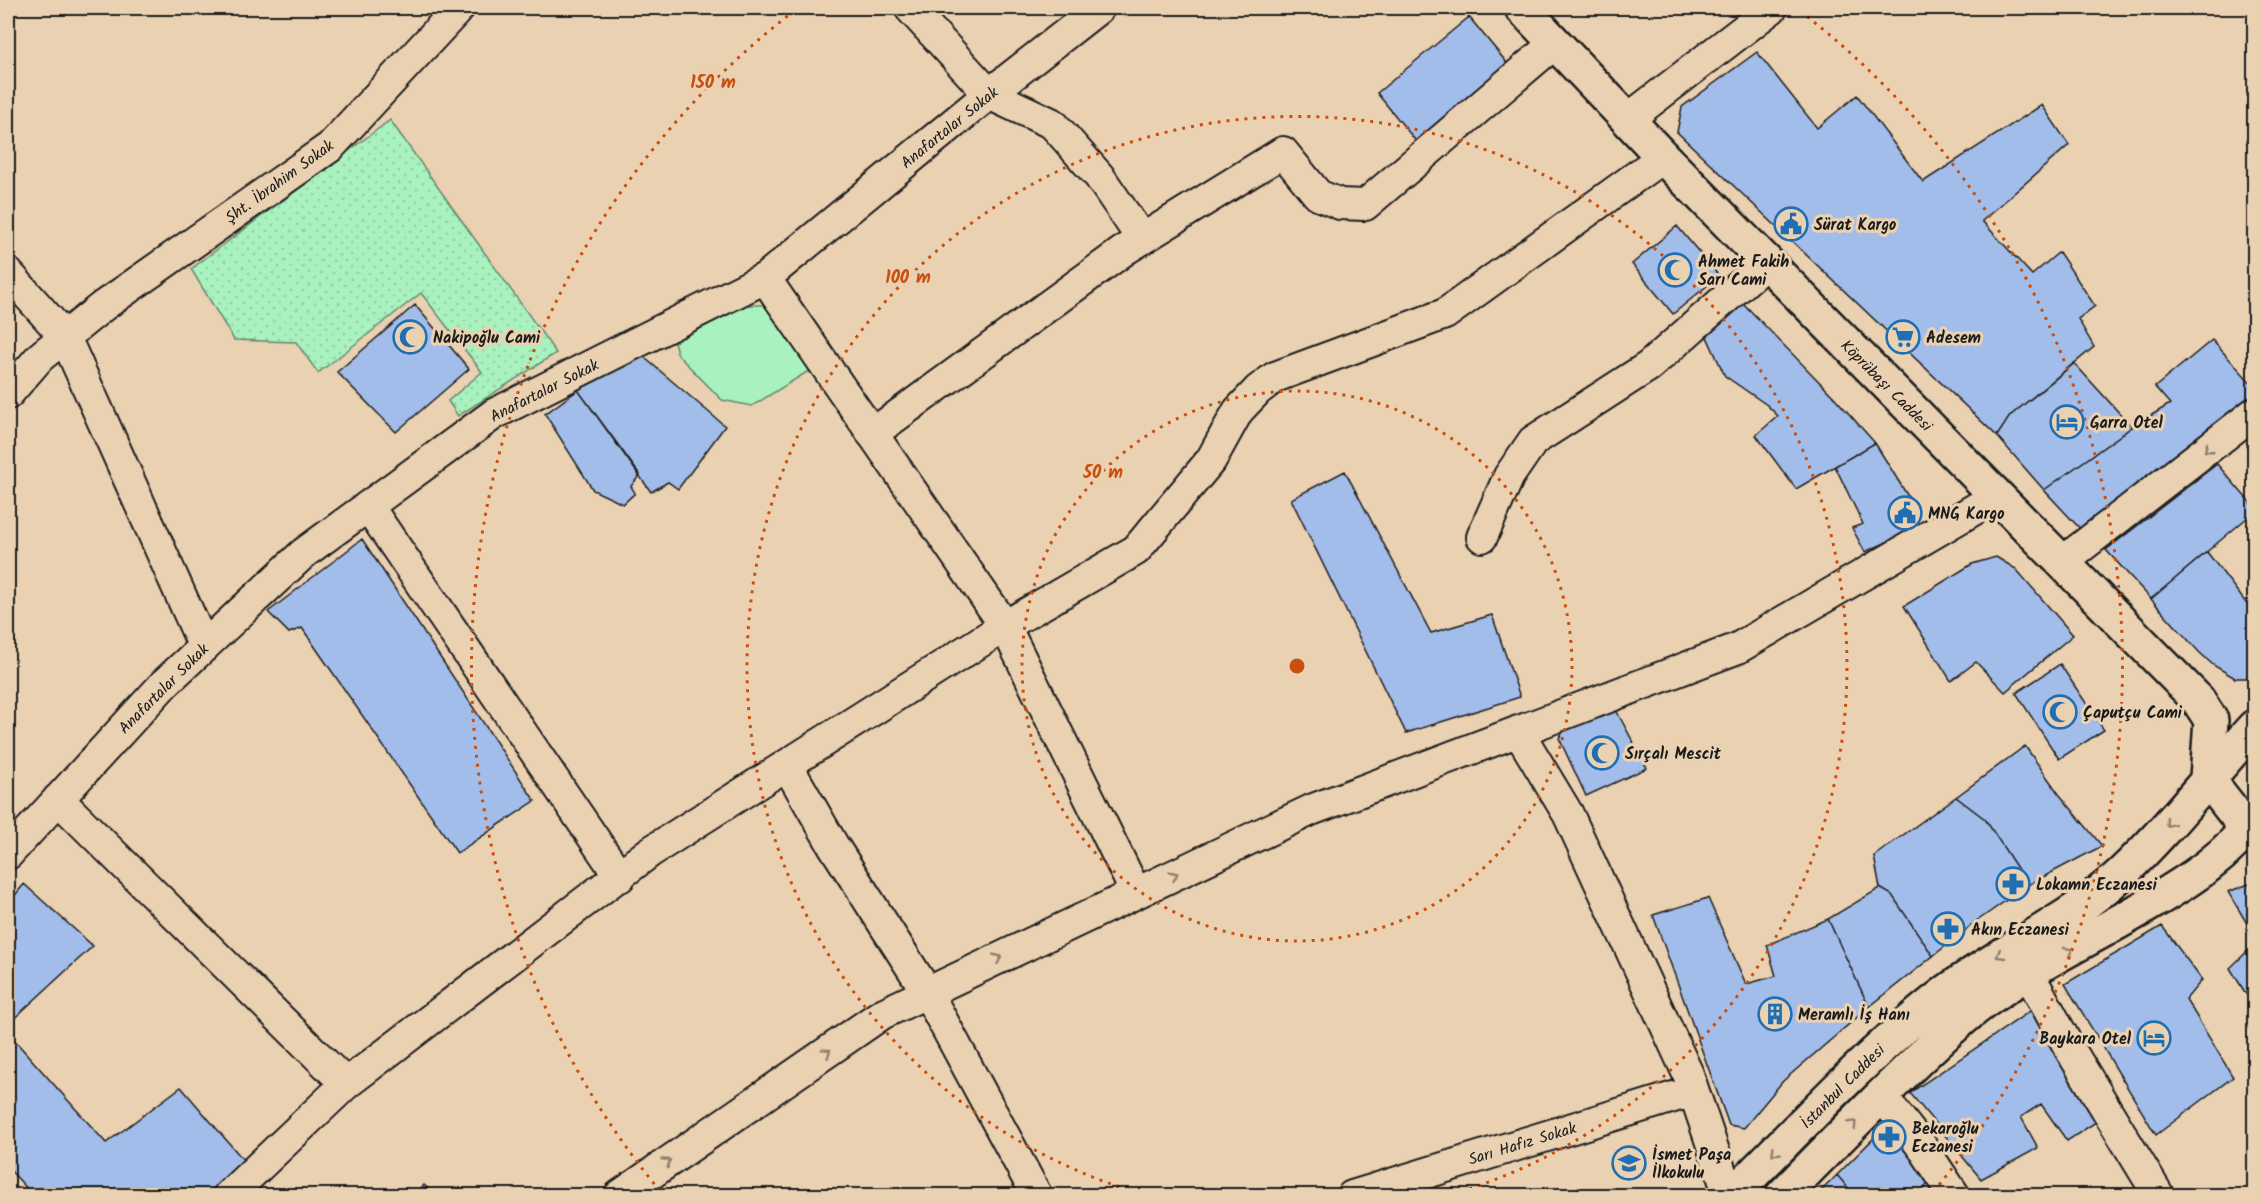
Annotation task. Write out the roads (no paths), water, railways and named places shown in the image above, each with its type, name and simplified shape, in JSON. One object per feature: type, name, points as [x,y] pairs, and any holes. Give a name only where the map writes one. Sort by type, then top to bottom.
[{"type":"main road","name":"Köprübaşı Caddesi","points":[[1522,8],[1663,157],[2198,700],[2211,720],[2207,778]]},
{"type":"main road","name":"İstanbul Caddesi","points":[[1730,1196],[1899,1029],[1992,960],[2068,914],[2120,875],[2157,837],[2254,727]]},
{"type":"main road","points":[[1782,1196],[1951,1029],[1983,1003],[2186,883],[2253,829],[2207,778]]},
{"type":"street","name":"Şht. İbrahim Sokak","points":[[8,394],[40,357],[103,306],[330,147],[459,8]]},
{"type":"street","points":[[910,8],[988,94],[1053,124],[1099,176],[1142,239]]},
{"type":"street","name":"Anafartalar Sokak","points":[[8,854],[165,683],[304,553],[494,414],[765,278],[988,94],[1099,8]]},
{"type":"street","points":[[1628,120],[1772,8]]},
{"type":"street","points":[[872,434],[1126,249],[1283,152],[1318,195],[1340,204],[1365,205],[1555,43]]},
{"type":"street","points":[[232,1194],[346,1083],[650,852],[1005,626],[1136,550],[1212,460],[1238,411],[1267,382],[1444,314],[1663,157]]},
{"type":"street","points":[[1482,537],[1509,476],[1533,441],[1649,366],[1767,262]]},
{"type":"street","points":[[8,273],[65,337],[204,647]]},
{"type":"street","points":[[765,278],[1005,626],[1136,893]]},
{"type":"street","points":[[2062,562],[2254,413]]},
{"type":"street","points":[[619,1196],[882,1014],[1311,810],[1738,648],[1997,496]]},
{"type":"street","points":[[368,506],[620,877]]},
{"type":"street","points":[[1518,731],[1568,814],[1688,1074],[1730,1196]]},
{"type":"street","points":[[787,765],[833,845],[927,992],[1037,1196]]},
{"type":"street","points":[[58,799],[346,1083]]},
{"type":"street","points":[[2029,974],[2071,1052],[2159,1196]]},
{"type":"street","name":"Sarı Hafız Sokak","points":[[1352,1196],[1693,1090]]},
{"type":"street","points":[[1882,1096],[1923,1148],[1955,1196]]},
{"type":"place","name":"Sürat Kargo","points":[[1791,224]]},
{"type":"place","name":"Ahmet Fakih Sarı Cami","points":[[1675,270]]},
{"type":"place","name":"Nakipoğlu Cami","points":[[410,337]]},
{"type":"place","name":"Adesem","points":[[1903,337]]},
{"type":"place","name":"Garra Otel","points":[[2067,422]]},
{"type":"place","name":"MNG Kargo","points":[[1905,513]]},
{"type":"place","name":"Çaputçu Cami","points":[[2060,712]]},
{"type":"place","name":"Sırçalı Mescit","points":[[1602,753]]},
{"type":"place","name":"Lokamn Eczanesi","points":[[2013,884]]},
{"type":"place","name":"Akın Eczanesi","points":[[1948,929]]},
{"type":"place","name":"Meramlı İş Hanı","points":[[1775,1014]]},
{"type":"place","name":"Baykara Otel","points":[[2154,1038]]},
{"type":"place","name":"Bekaroğlu Eczanesi","points":[[1889,1137]]},
{"type":"place","name":"İsmet Paşa İlkokulu","points":[[1629,1163]]}]
